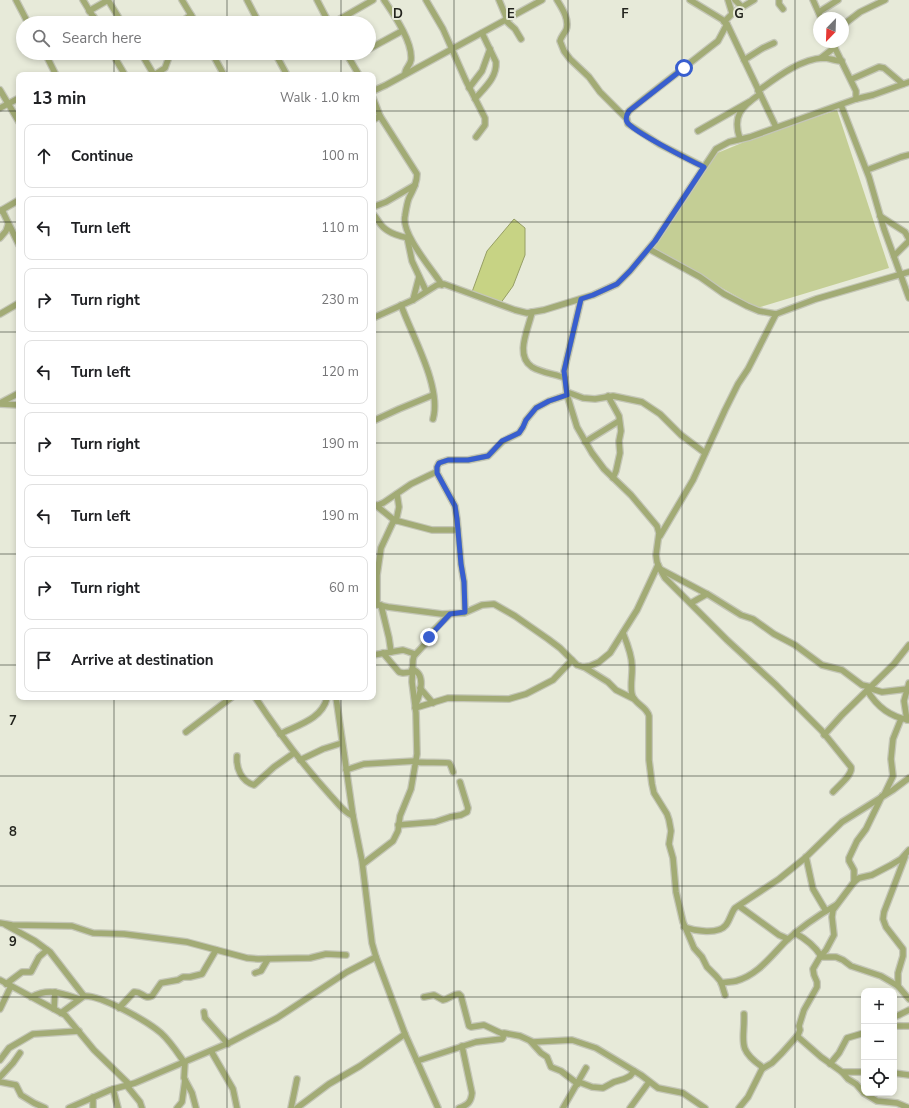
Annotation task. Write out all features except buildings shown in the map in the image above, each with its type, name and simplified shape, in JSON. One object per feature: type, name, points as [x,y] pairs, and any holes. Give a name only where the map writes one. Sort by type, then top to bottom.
[{"type":"street","points":[[16,0],[24,16]]},
{"type":"street","points":[[83,0],[89,12],[93,16]]},
{"type":"street","points":[[89,12],[108,0],[118,16]]},
{"type":"street","points":[[182,0],[191,16]]},
{"type":"street","points":[[247,0],[255,16]]},
{"type":"street","points":[[317,0],[325,16]]},
{"type":"street","points":[[345,16],[373,0]]},
{"type":"street","points":[[384,0],[409,46],[410,62],[405,74]]},
{"type":"street","points":[[426,0],[443,29],[469,88],[484,116],[486,122],[476,137]]},
{"type":"street","points":[[499,0],[506,19],[521,39]]},
{"type":"street","points":[[376,89],[452,50],[540,0]]},
{"type":"street","points":[[557,0],[567,19],[566,31],[560,41],[560,44],[570,59],[589,77],[600,92],[626,118],[628,124],[641,133],[704,167]]},
{"type":"street","points":[[728,0],[732,13]]},
{"type":"street","points":[[735,0],[742,7]]},
{"type":"street","points":[[626,118],[629,111],[718,41],[732,13],[754,0]]},
{"type":"street","points":[[813,0],[819,12],[838,0]]},
{"type":"street","points":[[849,20],[860,12],[885,0]]},
{"type":"street","points":[[694,1],[726,23],[776,127]]},
{"type":"street","points":[[780,1],[783,9]]},
{"type":"street","points":[[376,45],[402,31]]},
{"type":"street","points":[[475,99],[495,73],[496,62],[482,33]]},
{"type":"street","points":[[744,60],[774,43]]},
{"type":"street","points":[[821,58],[830,48]]},
{"type":"street","points":[[836,48],[852,80],[856,91],[856,99]]},
{"type":"street","points":[[469,88],[482,72],[490,49]]},
{"type":"street","points":[[740,139],[736,125],[739,114],[759,92],[796,67],[809,61],[821,58],[842,61]]},
{"type":"street","points":[[48,60],[54,72]]},
{"type":"street","points":[[116,60],[123,72]]},
{"type":"street","points":[[145,60],[152,72]]},
{"type":"street","points":[[159,72],[165,68],[169,60]]},
{"type":"street","points":[[216,60],[222,72]]},
{"type":"street","points":[[279,60],[285,72]]},
{"type":"street","points":[[351,60],[357,72]]},
{"type":"street","points":[[852,80],[879,67],[884,68],[906,83]]},
{"type":"street","points":[[376,317],[413,300],[426,291],[442,284],[527,313],[544,310],[593,295],[617,284],[649,249],[667,225],[716,149],[728,142],[856,99],[874,95],[906,83]]},
{"type":"street","points":[[0,90],[16,117]]},
{"type":"street","points":[[0,108],[8,102],[16,99]]},
{"type":"street","points":[[698,132],[749,102]]},
{"type":"street","points":[[841,105],[867,170],[880,216],[906,285],[909,298]]},
{"type":"street","points":[[376,106],[380,116],[417,174],[415,185],[408,199],[404,221],[412,261],[426,291]]},
{"type":"street","points":[[376,118],[380,116]]},
{"type":"street","points":[[867,170],[901,157],[909,156]]},
{"type":"street","points":[[376,206],[386,202],[415,185]]},
{"type":"street","points":[[16,202],[1,210],[16,240]]},
{"type":"street","points":[[880,216],[906,231],[909,240],[894,256]]},
{"type":"street","points":[[376,218],[388,231],[408,238],[442,284]]},
{"type":"street","points":[[0,238],[6,231],[8,225]]},
{"type":"street","points":[[649,249],[700,277],[724,294],[747,306],[759,311],[776,314],[816,299],[909,272]]},
{"type":"street","points":[[413,300],[419,277]]},
{"type":"street","points":[[581,299],[567,360],[565,378],[567,394],[577,427],[585,442],[600,463],[657,526],[659,533],[656,555],[659,567],[665,578],[727,640],[776,685],[824,735],[852,769],[850,774],[833,792]]},
{"type":"street","points":[[0,314],[16,305]]},
{"type":"street","points":[[401,305],[429,375],[435,409],[433,419]]},
{"type":"street","points":[[532,312],[523,346],[523,351],[527,362],[538,370],[565,378]]},
{"type":"street","points":[[658,538],[693,480],[732,397],[776,314]]},
{"type":"street","points":[[465,612],[464,582],[455,506],[436,472],[439,463],[448,460],[468,460],[488,456],[502,441],[519,433],[526,420],[536,408],[567,394],[595,399],[608,396],[618,396],[651,407],[681,435],[705,453]]},
{"type":"street","points":[[0,403],[16,395]]},
{"type":"street","points":[[376,420],[433,395]]},
{"type":"street","points":[[608,396],[619,416],[621,431],[619,442],[620,453],[613,478]]},
{"type":"street","points":[[0,403],[16,405]]},
{"type":"street","points":[[585,442],[619,421]]},
{"type":"street","points":[[376,506],[383,503],[411,484],[436,472]]},
{"type":"street","points":[[376,575],[381,548],[395,520],[399,507],[397,494]]},
{"type":"street","points":[[376,507],[395,520],[432,530],[458,530]]},
{"type":"street","points":[[659,567],[752,619],[774,634],[795,645],[822,665],[842,670],[862,685],[882,692],[907,690]]},
{"type":"street","points":[[584,667],[599,662],[610,653],[623,633],[659,567]]},
{"type":"street","points":[[376,592],[377,605],[389,638],[391,652]]},
{"type":"street","points":[[691,603],[707,594]]},
{"type":"street","points":[[377,605],[450,614],[465,612],[482,605],[494,604],[548,639],[560,648],[577,665],[584,667],[616,690],[634,699],[648,713],[651,778],[654,793],[669,820],[671,832],[669,844],[673,858],[676,892],[684,927],[694,948],[701,955],[707,967],[721,983],[725,995]]},
{"type":"street","points":[[363,864],[396,837],[400,816],[411,789],[417,754],[412,670],[415,654],[425,644],[433,631],[450,614]]},
{"type":"street","points":[[623,633],[631,656],[632,692],[634,699]]},
{"type":"street","points":[[824,735],[842,715],[894,664],[909,645]]},
{"type":"street","points":[[376,655],[403,650],[415,654]]},
{"type":"street","points":[[383,654],[399,672],[403,673],[412,670],[420,674],[420,688],[415,707]]},
{"type":"street","points":[[415,707],[454,698],[509,699],[526,694],[553,680],[572,660]]},
{"type":"street","points":[[854,882],[854,870],[849,858],[866,829],[893,776],[891,764],[893,739],[906,720],[904,701],[909,683]]},
{"type":"street","points":[[420,688],[433,703]]},
{"type":"street","points":[[869,688],[874,702],[883,710],[891,715],[906,720]]},
{"type":"street","points":[[186,732],[228,700]]},
{"type":"street","points":[[258,700],[280,734],[300,760],[342,809],[347,814],[353,816]]},
{"type":"street","points":[[280,734],[311,719],[325,706],[326,700]]},
{"type":"street","points":[[329,700],[337,708]]},
{"type":"street","points":[[336,700],[353,816],[363,864],[372,943],[405,1034],[438,1108]]},
{"type":"street","points":[[300,760],[342,743]]},
{"type":"street","points":[[237,756],[238,770],[243,779],[254,785],[294,752]]},
{"type":"street","points":[[346,770],[364,764],[446,762],[451,765],[453,772]]},
{"type":"street","points":[[684,927],[701,932],[724,927],[728,923],[732,913],[739,906],[779,879],[806,857],[842,822],[909,778]]},
{"type":"street","points":[[398,826],[436,822],[465,814],[468,806],[464,798],[460,782]]},
{"type":"street","points":[[739,1108],[748,1097],[762,1069],[772,1063],[791,1044],[800,1030],[799,1026],[804,1010],[817,987],[813,969],[827,949],[834,935],[832,917],[834,910],[854,882],[859,878],[872,875],[907,855]]},
{"type":"street","points":[[898,986],[898,973],[903,956],[903,949],[886,927],[884,912],[888,897],[907,855]]},
{"type":"street","points":[[806,857],[813,889],[826,911]]},
{"type":"street","points":[[721,983],[740,980],[757,970],[795,933],[839,903]]},
{"type":"street","points":[[739,906],[779,935],[788,939]]},
{"type":"street","points":[[1,923],[35,941],[47,950],[63,967],[81,997]]},
{"type":"street","points":[[1,923],[12,925],[72,926],[93,933],[124,934],[174,940],[247,958],[310,958],[326,954],[346,955]]},
{"type":"street","points":[[795,933],[813,945],[821,956]]},
{"type":"street","points":[[813,945],[827,949],[850,966],[870,971],[881,976],[898,986],[909,999]]},
{"type":"street","points":[[0,995],[22,972],[31,972],[39,957],[47,950]]},
{"type":"street","points":[[119,1008],[134,992],[139,992],[146,998],[150,998],[161,983],[202,974],[216,950]]},
{"type":"street","points":[[821,956],[837,957]]},
{"type":"street","points":[[69,1108],[93,1097],[128,1085],[228,1044],[277,1018],[347,972],[376,957]]},
{"type":"street","points":[[255,973],[261,971],[268,959]]},
{"type":"street","points":[[0,980],[8,987],[31,997],[64,1015],[94,1050],[128,1085],[140,1102],[142,1108]]},
{"type":"street","points":[[0,1009],[8,987]]},
{"type":"street","points":[[31,997],[47,991],[81,997],[95,997],[147,1023],[167,1039],[184,1062],[183,1070],[185,1079],[192,1093],[196,1108]]},
{"type":"street","points":[[54,1009],[55,992]]},
{"type":"street","points":[[424,997],[434,995],[443,1000],[459,994],[461,996],[469,1026],[484,1025],[504,1034],[513,1034],[531,1042],[547,1057],[551,1067],[561,1071],[578,1083],[603,1088],[630,1076],[634,1071]]},
{"type":"street","points":[[61,1013],[81,997]]},
{"type":"street","points":[[897,1016],[909,1010]]},
{"type":"street","points":[[204,1012],[205,1018],[228,1044]]},
{"type":"street","points":[[744,1014],[744,1049],[747,1054],[761,1066],[762,1069]]},
{"type":"street","points":[[897,1026],[909,1026]]},
{"type":"street","points":[[0,1060],[9,1048],[33,1034],[79,1031]]},
{"type":"street","points":[[297,1108],[405,1034]]},
{"type":"street","points":[[417,1061],[476,1042],[502,1039],[504,1034]]},
{"type":"street","points":[[830,1064],[839,1053],[847,1038],[861,1034]]},
{"type":"street","points":[[797,1036],[808,1047],[842,1072],[861,1090]]},
{"type":"street","points":[[531,1042],[572,1040],[596,1048],[634,1071],[658,1088],[683,1093],[705,1108]]},
{"type":"street","points":[[459,1108],[469,1103],[472,1093],[462,1046]]},
{"type":"street","points":[[211,1051],[233,1089],[237,1108]]},
{"type":"street","points":[[0,1077],[14,1063],[20,1053]]},
{"type":"street","points":[[564,1108],[586,1068]]},
{"type":"street","points":[[842,1072],[861,1072]]},
{"type":"street","points":[[897,1073],[909,1075]]},
{"type":"street","points":[[177,1108],[182,1102],[185,1079]]},
{"type":"street","points":[[290,1108],[297,1079]]},
{"type":"street","points":[[0,1082],[16,1085],[21,1095],[35,1106],[45,1108]]},
{"type":"street","points":[[630,1108],[649,1082]]},
{"type":"street","points":[[113,1089],[118,1108]]},
{"type":"street","points":[[869,1096],[877,1101],[897,1103],[909,1108]]},
{"type":"street","points":[[93,1097],[93,1108]]},
{"type":"shaded area","points":[[837,110],[889,268],[757,308],[650,247],[710,156],[754,138]]},
{"type":"shaded area","points":[[514,219],[525,228],[525,255],[513,286],[500,304],[472,292],[487,251]]},
{"type":"route","points":[[429,637],[450,614],[465,612],[464,582],[455,506],[436,469],[439,463],[448,460],[468,460],[488,456],[502,441],[519,433],[530,413],[536,408],[549,401],[567,395],[564,371],[581,299],[617,284],[630,271],[667,225],[704,167],[641,133],[628,124],[626,119],[629,111],[684,68]]}]
